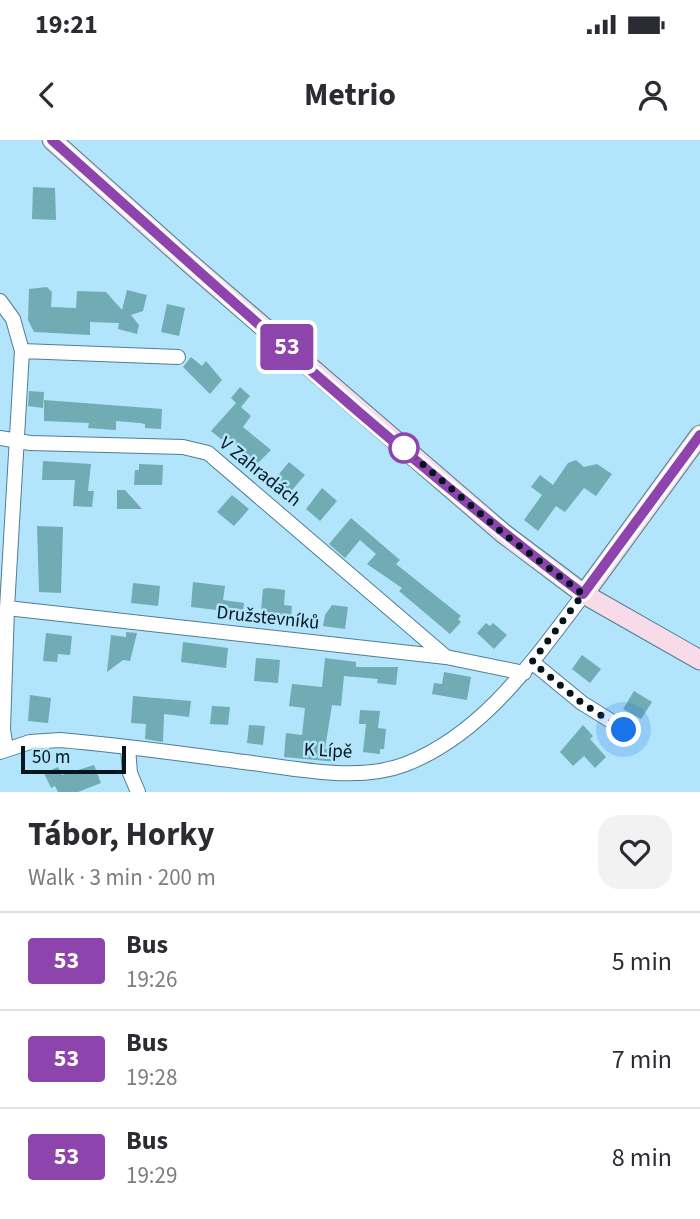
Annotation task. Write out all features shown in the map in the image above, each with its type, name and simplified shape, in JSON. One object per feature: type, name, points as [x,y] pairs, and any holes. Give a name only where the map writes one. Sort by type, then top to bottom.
[{"type":"main road","points":[[52,140],[456,494],[583,594],[700,660]]},
{"type":"main road","points":[[583,594],[700,435]]},
{"type":"street","points":[[0,301],[13,318],[22,351],[7,608],[3,751]]},
{"type":"street","points":[[22,351],[178,357]]},
{"type":"street","name":"V Zahradách","points":[[0,438],[17,441],[183,447],[208,453],[446,657]]},
{"type":"street","name":"K Lípě","points":[[3,751],[30,742],[60,740],[311,770],[386,770],[417,759],[450,740],[528,667],[583,594]]},
{"type":"street","name":"Družstevníků","points":[[7,608],[528,667]]},
{"type":"street","points":[[528,667],[624,730]]},
{"type":"street","points":[[128,748],[130,773],[138,792]]},
{"type":"building","points":[[33,187],[55,188],[56,220],[32,219]]},
{"type":"building","points":[[47,287],[52,292],[51,307],[76,308],[77,291],[106,292],[122,310],[127,290],[147,295],[143,311],[131,315],[139,325],[137,334],[118,329],[119,323],[90,322],[90,335],[34,332],[28,320],[29,289]]},
{"type":"building","points":[[167,304],[185,308],[179,336],[161,332]]},
{"type":"building","points":[[191,357],[202,366],[206,361],[222,380],[210,394],[183,367]]},
{"type":"building","points":[[240,387],[250,396],[241,407],[251,416],[243,427],[271,450],[254,467],[242,457],[245,452],[228,438],[221,439],[211,431],[236,403],[231,398]]},
{"type":"building","points":[[29,391],[44,392],[43,408],[28,406]]},
{"type":"building","points":[[44,400],[162,409],[161,429],[145,428],[145,424],[140,423],[116,421],[116,430],[88,428],[89,423],[44,421]]},
{"type":"building","points":[[576,460],[584,467],[597,464],[612,474],[596,496],[584,488],[565,512],[556,506],[538,531],[524,520],[542,495],[531,487],[540,475],[553,485],[568,463]]},
{"type":"building","points":[[43,461],[91,464],[88,491],[94,491],[92,507],[73,506],[75,480],[42,480]]},
{"type":"building","points":[[289,462],[305,475],[288,495],[278,486],[281,483],[275,479]]},
{"type":"building","points":[[139,464],[163,465],[162,485],[134,485],[135,470],[139,470]]},
{"type":"building","points":[[322,488],[337,501],[320,521],[306,509]]},
{"type":"building","points":[[117,490],[125,490],[142,509],[117,509]]},
{"type":"building","points":[[232,495],[249,509],[234,526],[217,512]]},
{"type":"building","points":[[351,518],[400,560],[396,564],[461,616],[458,619],[461,622],[450,634],[399,591],[402,588],[367,564],[376,554],[360,540],[345,558],[329,544]]},
{"type":"building","points":[[37,526],[63,527],[61,593],[39,592]]},
{"type":"building","points":[[193,582],[225,586],[223,600],[244,603],[243,613],[191,607]]},
{"type":"building","points":[[133,583],[160,586],[158,606],[131,603]]},
{"type":"building","points":[[263,589],[285,590],[284,605],[292,606],[290,626],[260,621]]},
{"type":"building","points":[[332,605],[348,607],[345,629],[323,626],[325,615]]},
{"type":"building","points":[[486,623],[490,626],[493,623],[507,635],[494,649],[477,633]]},
{"type":"building","points":[[126,632],[137,633],[130,661],[123,660],[107,672],[111,635],[126,637]]},
{"type":"building","points":[[46,633],[72,636],[70,655],[58,654],[57,662],[43,661]]},
{"type":"building","points":[[183,642],[228,648],[226,668],[181,662]]},
{"type":"building","points":[[582,655],[601,669],[590,683],[572,669]]},
{"type":"building","points":[[256,658],[280,660],[278,683],[254,681]]},
{"type":"building","points":[[325,658],[356,662],[356,667],[398,667],[396,685],[377,683],[378,679],[344,676],[341,706],[332,705],[325,749],[339,751],[337,762],[284,757],[286,733],[302,735],[305,708],[289,706],[292,684],[322,687]]},
{"type":"building","points":[[444,672],[471,677],[467,700],[432,694],[434,683],[442,684]]},
{"type":"building","points":[[634,691],[652,702],[641,719],[623,709]]},
{"type":"building","points":[[30,695],[51,698],[48,723],[28,721]]},
{"type":"building","points":[[133,696],[191,701],[189,717],[164,714],[163,742],[145,739],[146,724],[131,723]]},
{"type":"building","points":[[212,706],[230,707],[228,725],[210,724]]},
{"type":"building","points":[[360,710],[380,711],[378,728],[386,729],[384,749],[380,749],[380,754],[363,752],[366,724],[359,724]]},
{"type":"building","points":[[249,725],[265,726],[263,745],[247,743]]},
{"type":"building","points":[[583,725],[593,736],[590,739],[606,757],[595,768],[584,756],[573,766],[560,752]]},
{"type":"building","points":[[94,765],[101,783],[78,792],[58,792],[55,786],[51,788],[44,773],[58,767],[62,775]]},
{"type":"bus line","name":"53","points":[[52,140],[456,494],[583,594],[700,435]]},
{"type":"route","points":[[404,448],[504,534],[583,594],[532,662],[582,703],[624,730]]}]
